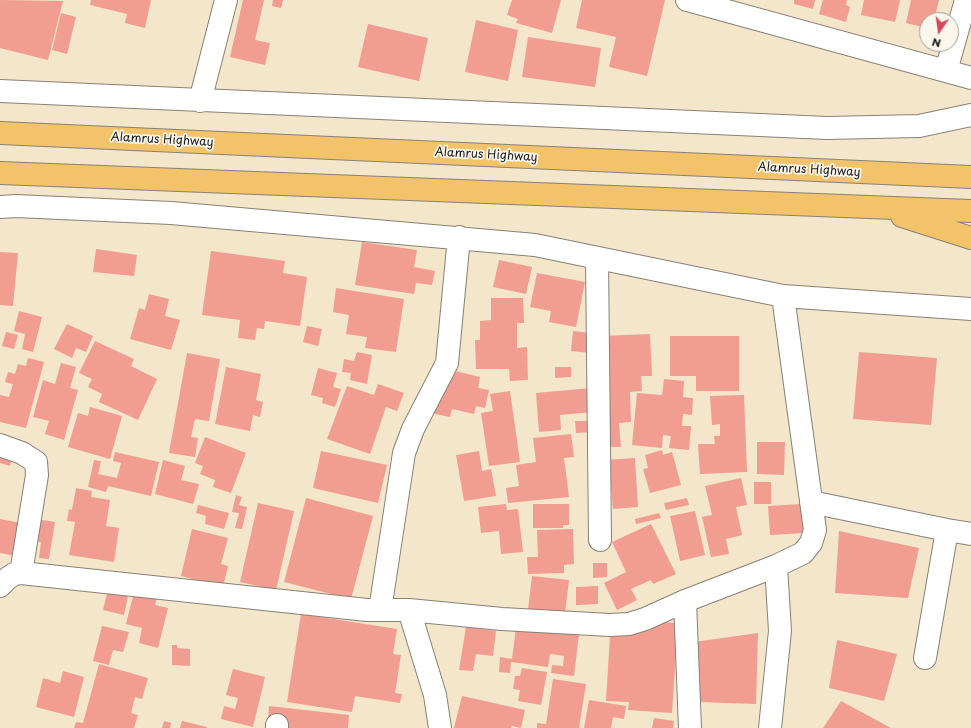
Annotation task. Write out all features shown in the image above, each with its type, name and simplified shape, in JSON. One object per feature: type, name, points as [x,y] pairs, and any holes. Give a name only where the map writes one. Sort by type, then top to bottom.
[{"type":"main road","name":"Alamrus Highway","points":[[0,133],[971,177]]},
{"type":"main road","points":[[0,172],[971,211]]},
{"type":"main road","points":[[872,207],[971,238]]},
{"type":"street","points":[[200,101],[226,0]]},
{"type":"street","points":[[687,0],[971,78]]},
{"type":"street","points":[[946,71],[966,0]]},
{"type":"street","points":[[0,91],[827,128],[919,126],[971,115]]},
{"type":"street","points":[[0,207],[16,206],[171,213],[459,237],[535,245],[783,296],[971,309]]},
{"type":"street","points":[[380,610],[404,453],[413,429],[447,363],[459,237]]},
{"type":"street","points":[[597,258],[600,540]]},
{"type":"street","points":[[0,586],[14,574],[21,573],[359,609],[409,610],[502,619],[610,625],[629,624],[644,619],[685,601],[776,566],[803,553],[811,543],[815,530],[783,296]]},
{"type":"street","points":[[0,445],[22,453],[36,462],[37,475],[21,573]]},
{"type":"street","points":[[811,502],[971,534]]},
{"type":"street","points":[[925,658],[947,530]]},
{"type":"street","points":[[770,728],[780,631],[776,566]]},
{"type":"street","points":[[685,601],[690,728]]},
{"type":"street","points":[[409,610],[435,694],[440,728]]},
{"type":"building","points":[[0,0],[63,1],[48,60],[0,48]]},
{"type":"building","points":[[91,0],[151,0],[145,28],[125,23],[127,14],[90,5]]},
{"type":"building","points":[[243,0],[264,0],[255,40],[270,43],[265,65],[230,57]]},
{"type":"building","points":[[273,0],[283,0],[281,8],[272,6]]},
{"type":"building","points":[[512,0],[561,0],[552,33],[516,23],[518,19],[507,15]]},
{"type":"building","points":[[582,0],[665,0],[647,76],[609,67],[616,37],[576,28]]},
{"type":"building","points":[[794,0],[815,0],[813,9],[794,4]]},
{"type":"building","points":[[823,0],[847,0],[846,5],[850,7],[846,22],[819,14]]},
{"type":"building","points":[[864,0],[900,0],[895,22],[861,15]]},
{"type":"building","points":[[911,0],[939,0],[936,12],[919,12],[919,26],[906,23]]},
{"type":"building","points":[[61,13],[76,17],[67,54],[52,50]]},
{"type":"building","points":[[476,20],[518,30],[508,81],[465,72]]},
{"type":"building","points":[[368,24],[428,38],[419,81],[358,67]]},
{"type":"building","points":[[528,37],[601,48],[595,87],[522,77]]},
{"type":"building","points":[[362,242],[417,250],[414,267],[435,271],[432,285],[416,283],[414,294],[355,285]]},
{"type":"building","points":[[96,249],[137,255],[134,276],[93,272]]},
{"type":"building","points":[[211,251],[285,261],[283,273],[307,277],[300,326],[265,321],[264,329],[257,328],[255,340],[238,338],[240,320],[202,315]]},
{"type":"building","points":[[0,252],[18,253],[13,306],[0,305]]},
{"type":"building","points":[[499,260],[532,267],[526,294],[493,287]]},
{"type":"building","points":[[537,273],[585,282],[576,327],[549,322],[551,311],[530,307]]},
{"type":"building","points":[[336,288],[404,299],[396,352],[365,348],[367,337],[346,334],[349,315],[333,312]]},
{"type":"building","points":[[149,294],[169,299],[165,316],[180,320],[171,350],[130,339],[139,308],[145,310]]},
{"type":"building","points":[[491,298],[523,298],[524,323],[517,323],[517,348],[527,347],[528,380],[510,381],[509,369],[476,369],[475,340],[480,340],[480,321],[491,320]]},
{"type":"building","points":[[19,311],[42,317],[33,352],[22,349],[25,334],[14,331]]},
{"type":"building","points":[[67,324],[93,336],[86,352],[76,348],[72,358],[54,349]]},
{"type":"building","points":[[307,326],[322,329],[318,346],[303,342]]},
{"type":"building","points":[[573,331],[591,333],[589,353],[571,351]]},
{"type":"building","points":[[6,332],[18,335],[14,349],[2,346]]},
{"type":"building","points":[[650,334],[652,376],[641,376],[642,391],[630,392],[631,422],[619,423],[621,447],[606,447],[601,336]]},
{"type":"building","points":[[670,336],[739,336],[739,391],[696,391],[696,376],[670,376]]},
{"type":"building","points":[[95,341],[134,359],[131,366],[157,379],[138,420],[99,402],[102,394],[88,387],[92,379],[79,373]]},
{"type":"building","points":[[357,352],[372,355],[367,384],[350,380],[351,373],[342,372],[344,359],[354,361]]},
{"type":"building","points":[[859,352],[937,358],[931,425],[853,419]]},
{"type":"building","points":[[187,353],[220,359],[209,421],[195,419],[191,437],[198,438],[195,457],[169,453]]},
{"type":"building","points":[[28,358],[44,362],[26,428],[0,422],[0,395],[9,397],[13,384],[5,382],[8,372],[15,374],[18,364],[26,366]]},
{"type":"building","points":[[61,363],[76,367],[70,388],[78,390],[64,440],[45,434],[49,421],[33,417],[43,380],[55,384]]},
{"type":"building","points":[[226,367],[261,374],[256,400],[263,402],[260,417],[253,415],[250,431],[215,424]]},
{"type":"building","points":[[555,367],[571,367],[571,377],[555,378]]},
{"type":"building","points":[[318,368],[337,373],[333,387],[341,389],[335,407],[322,403],[323,398],[311,395]]},
{"type":"building","points":[[451,370],[480,377],[478,388],[489,390],[485,408],[476,406],[474,414],[452,409],[450,417],[431,413],[437,387],[447,389]]},
{"type":"building","points":[[664,379],[684,381],[683,397],[693,398],[692,415],[683,414],[682,426],[691,426],[689,450],[669,448],[671,436],[663,435],[662,448],[632,445],[637,393],[662,395]]},
{"type":"building","points":[[378,384],[404,393],[397,411],[386,407],[370,454],[327,439],[347,386],[374,395]]},
{"type":"building","points":[[591,388],[593,412],[560,415],[561,430],[539,432],[536,393]]},
{"type":"building","points":[[510,391],[520,462],[489,466],[481,413],[493,411],[490,394]]},
{"type":"building","points":[[744,395],[747,472],[700,474],[698,444],[715,444],[714,436],[720,436],[720,424],[712,425],[710,396]]},
{"type":"building","points":[[90,407],[122,416],[110,459],[68,447],[78,413],[88,416]]},
{"type":"building","points":[[575,421],[592,421],[593,432],[576,433]]},
{"type":"building","points":[[571,434],[574,457],[564,458],[569,497],[508,503],[506,488],[519,486],[516,465],[536,462],[533,438]]},
{"type":"building","points":[[205,437],[246,453],[231,493],[213,487],[215,480],[200,474],[203,466],[195,463]]},
{"type":"building","points":[[757,442],[785,442],[784,475],[757,474]]},
{"type":"building","points":[[0,448],[14,451],[10,466],[0,463]]},
{"type":"building","points":[[662,450],[663,455],[672,452],[681,485],[650,493],[643,469],[648,468],[645,455]]},
{"type":"building","points":[[321,451],[387,465],[378,503],[313,488]]},
{"type":"building","points":[[479,451],[482,471],[491,469],[496,496],[464,501],[456,455]]},
{"type":"building","points":[[115,452],[159,462],[151,496],[108,486],[106,492],[88,487],[94,460],[101,461],[98,474],[117,478],[121,463],[113,461]]},
{"type":"building","points":[[635,458],[638,507],[613,509],[611,485],[607,485],[605,460]]},
{"type":"building","points":[[163,460],[185,466],[181,480],[199,484],[193,504],[155,494]]},
{"type":"building","points":[[741,478],[747,505],[736,507],[742,535],[726,539],[729,554],[711,557],[702,517],[712,515],[705,486]]},
{"type":"building","points":[[754,482],[771,482],[771,504],[754,504]]},
{"type":"building","points":[[76,488],[92,491],[91,497],[110,500],[106,526],[119,528],[114,562],[69,555],[75,522],[67,521],[69,509],[72,510]]},
{"type":"building","points":[[236,495],[242,497],[239,505],[247,507],[242,529],[235,528],[239,513],[232,512]]},
{"type":"building","points":[[306,498],[373,516],[351,599],[284,582]]},
{"type":"building","points":[[687,498],[689,505],[666,510],[664,503]]},
{"type":"building","points":[[258,503],[294,511],[276,590],[240,582]]},
{"type":"building","points":[[506,504],[507,510],[518,509],[523,552],[501,554],[499,531],[481,533],[478,507]]},
{"type":"building","points":[[533,504],[569,504],[569,525],[563,525],[563,528],[533,528]]},
{"type":"building","points":[[802,504],[804,533],[770,535],[768,506]]},
{"type":"building","points":[[198,505],[229,513],[224,529],[205,524],[206,516],[196,513]]},
{"type":"building","points":[[695,511],[705,555],[680,561],[670,516]]},
{"type":"building","points":[[659,513],[661,518],[636,524],[635,519]]},
{"type":"building","points":[[0,519],[26,524],[20,557],[0,553]]},
{"type":"building","points":[[36,519],[55,522],[49,559],[39,558],[41,542],[32,541]]},
{"type":"building","points":[[651,524],[676,574],[653,584],[651,580],[631,589],[637,600],[617,610],[604,583],[626,572],[612,542]]},
{"type":"building","points":[[192,529],[228,538],[221,564],[228,566],[223,587],[181,576]]},
{"type":"building","points":[[573,529],[574,564],[564,565],[564,573],[528,574],[527,557],[538,557],[537,530]]},
{"type":"building","points":[[839,531],[919,548],[908,598],[835,593]]},
{"type":"building","points":[[593,563],[607,563],[607,577],[593,578]]},
{"type":"building","points":[[532,576],[569,580],[565,613],[528,609]]},
{"type":"building","points":[[110,581],[130,586],[124,615],[103,610]]},
{"type":"building","points":[[598,586],[598,604],[576,605],[576,587]]},
{"type":"building","points":[[135,588],[158,594],[155,605],[168,608],[158,648],[139,643],[142,628],[126,624]]},
{"type":"building","points":[[301,614],[397,629],[393,654],[401,655],[395,693],[402,694],[400,703],[355,696],[352,712],[287,702]]},
{"type":"building","points":[[611,619],[678,623],[672,713],[628,710],[629,702],[606,701]]},
{"type":"building","points":[[517,620],[579,634],[574,676],[551,673],[552,665],[563,666],[564,656],[550,654],[548,667],[511,662],[510,673],[499,672],[500,657],[512,659]]},
{"type":"building","points":[[102,626],[129,632],[123,652],[113,650],[109,665],[93,661]]},
{"type":"building","points":[[466,627],[496,631],[493,656],[476,654],[473,671],[459,670]]},
{"type":"building","points":[[758,633],[756,704],[698,702],[694,642]]},
{"type":"building","points":[[837,640],[897,654],[884,701],[829,688]]},
{"type":"building","points":[[172,645],[177,645],[177,648],[190,649],[190,666],[172,665]]},
{"type":"building","points":[[99,664],[148,678],[142,699],[135,697],[131,713],[138,715],[134,728],[74,728],[76,722],[83,723]]},
{"type":"building","points":[[522,668],[547,672],[541,705],[518,701],[520,690],[513,689],[515,676],[520,676]]},
{"type":"building","points":[[233,669],[265,677],[253,727],[221,719],[224,706],[235,709],[238,698],[226,695]]},
{"type":"building","points":[[63,671],[84,677],[74,717],[36,707],[43,678],[60,683]]},
{"type":"building","points":[[553,679],[586,684],[579,728],[537,728],[537,723],[546,724]]},
{"type":"building","points":[[462,696],[525,710],[521,728],[512,726],[511,728],[454,728]]},
{"type":"building","points":[[589,700],[626,706],[624,719],[613,717],[611,728],[584,728]]},
{"type":"building","points":[[841,701],[891,728],[823,728]]},
{"type":"building","points":[[269,706],[349,715],[348,728],[278,728],[268,719]]},
{"type":"building","points":[[654,718],[674,721],[673,728],[652,728]]},
{"type":"building","points":[[164,721],[171,723],[170,728],[162,728]]},
{"type":"building","points":[[182,721],[207,727],[207,728],[180,728]]}]
